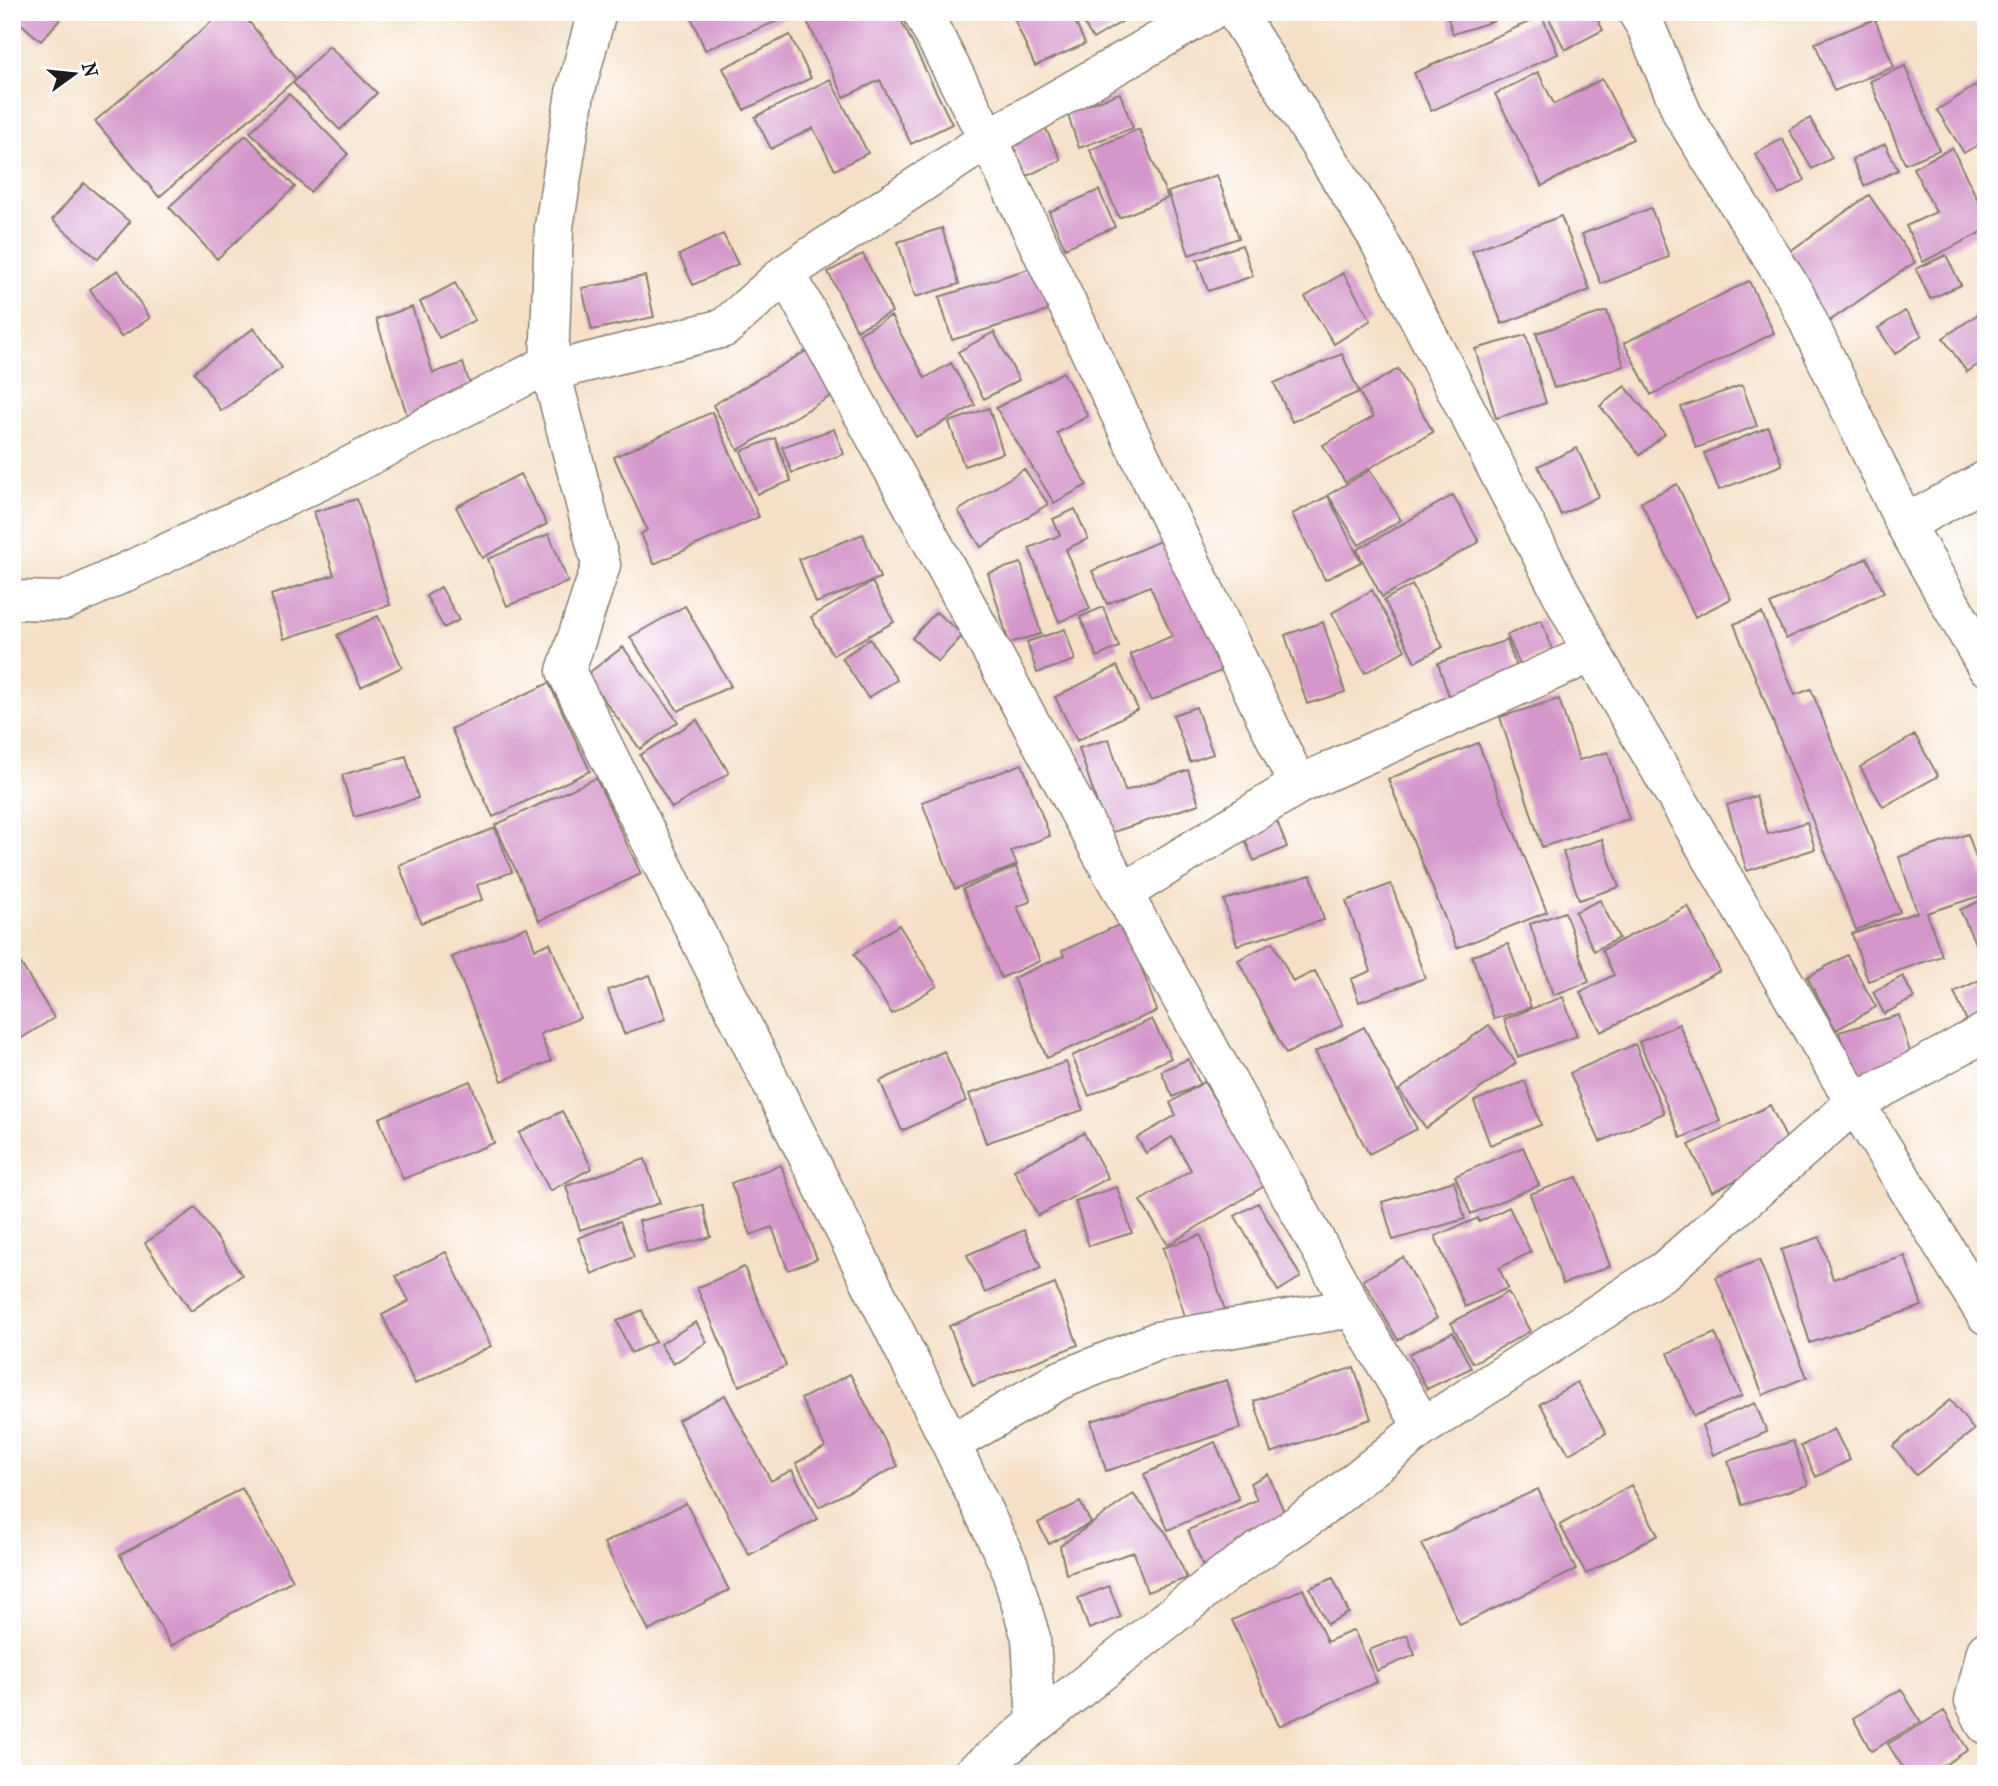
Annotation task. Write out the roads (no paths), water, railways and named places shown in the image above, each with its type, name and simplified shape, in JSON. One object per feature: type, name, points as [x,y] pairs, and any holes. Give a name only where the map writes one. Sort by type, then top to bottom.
[{"type":"street","points":[[597,12],[575,93],[554,227],[549,364],[601,565],[566,671],[1009,1565],[1031,1638],[1036,1723]]},
{"type":"street","points":[[922,12],[988,139],[1298,785]]},
{"type":"street","points":[[12,600],[64,601],[322,480],[549,364],[568,367],[724,328],[786,273],[988,139],[1209,12]]},
{"type":"street","points":[[1236,12],[1376,235],[1592,653],[1855,1103],[1986,1315]]},
{"type":"street","points":[[1637,12],[1646,27],[1683,115],[1796,296],[1905,524],[1986,666]]},
{"type":"street","points":[[786,273],[1123,893],[1353,1308],[1423,1427]]},
{"type":"street","points":[[1905,524],[1986,480]]},
{"type":"street","points":[[1123,893],[1298,785],[1592,653]]},
{"type":"street","points":[[972,1774],[1225,1574],[1319,1510],[1423,1427],[1665,1270],[1855,1103],[1986,1032]]},
{"type":"street","points":[[951,1444],[1058,1381],[1157,1341],[1353,1308]]},
{"type":"street","points":[[1986,1651],[1974,1701],[1986,1726]]}]
